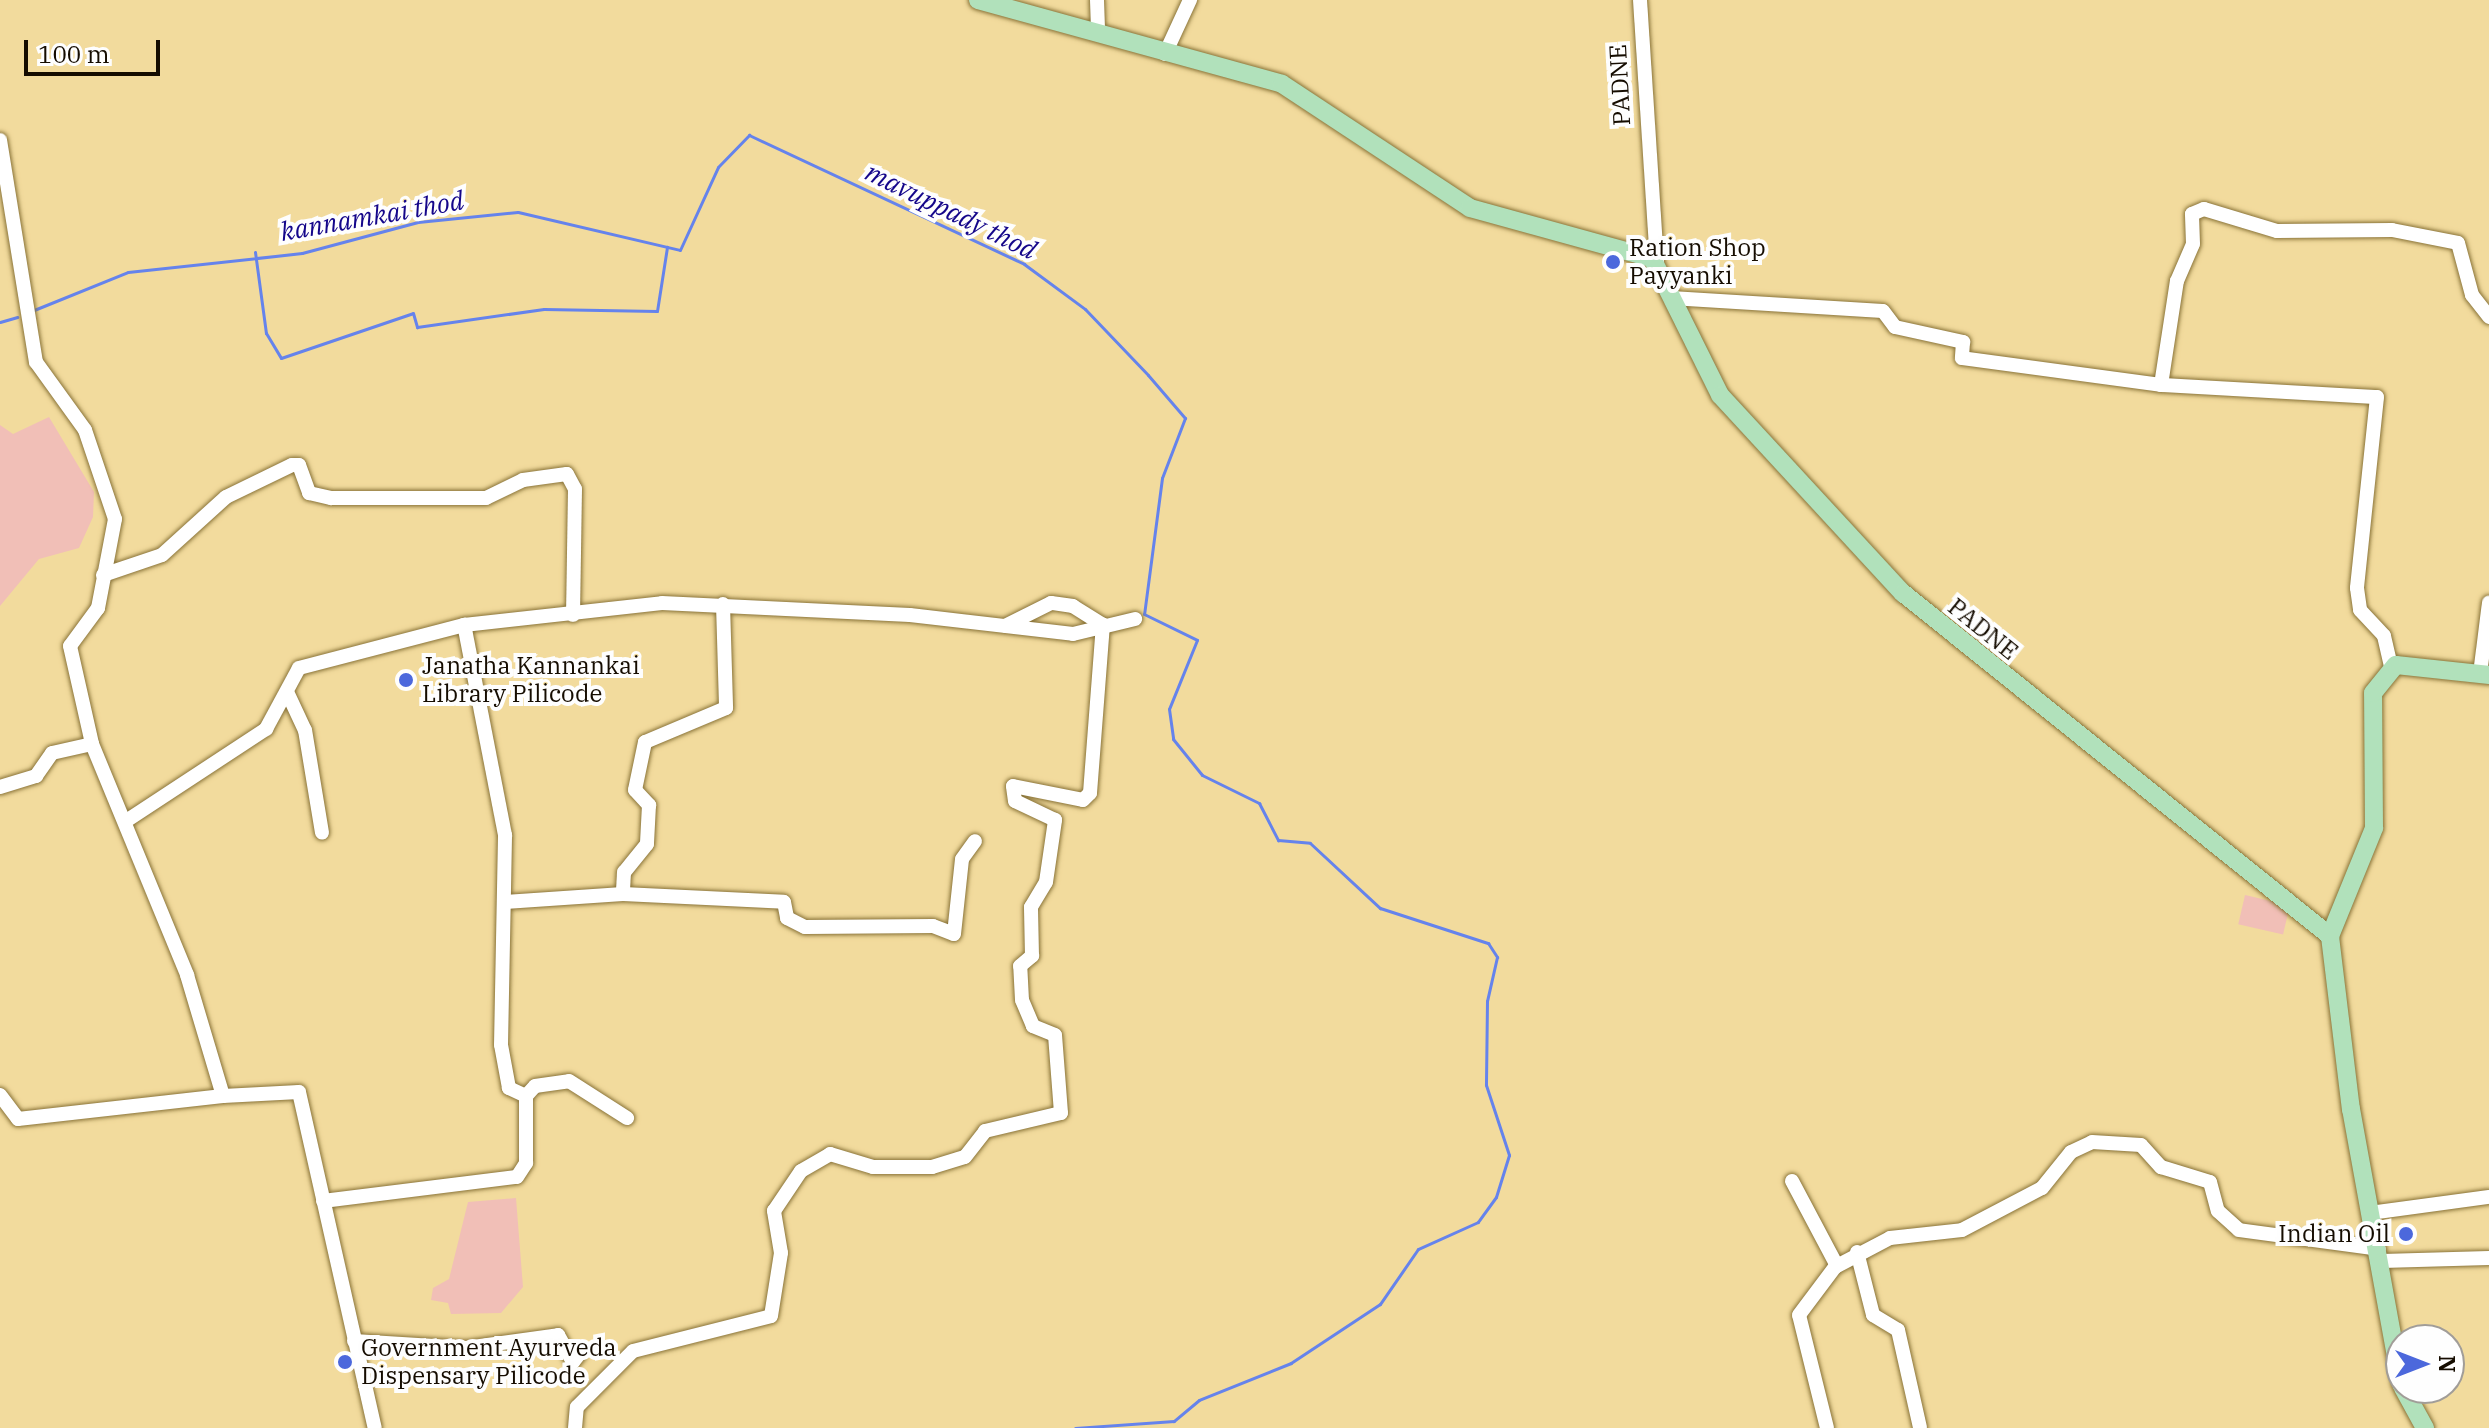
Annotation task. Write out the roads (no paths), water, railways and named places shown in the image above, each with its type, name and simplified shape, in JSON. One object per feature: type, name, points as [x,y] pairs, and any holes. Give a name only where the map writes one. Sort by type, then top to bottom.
[{"type":"main road","points":[[978,0],[1309,97],[1470,208],[1657,262]]},
{"type":"main road","name":"PADNE","points":[[1657,262],[1671,298],[1720,395],[1903,593],[2330,936]]},
{"type":"main road","points":[[2392,1324],[2381,1255],[2370,1213],[2330,936],[2374,828],[2373,693],[2392,670],[2485,675]]},
{"type":"main road","points":[[2420,1421],[2435,1428]]},
{"type":"street","points":[[1097,0],[1098,34]]},
{"type":"street","points":[[1165,54],[1190,0]]},
{"type":"street","name":"PADNE","points":[[1640,0],[1657,262]]},
{"type":"street","points":[[0,140],[36,362],[85,430],[111,499],[115,519],[98,608],[70,646],[92,744],[126,821],[204,1021],[223,1096]]},
{"type":"street","points":[[2161,385],[2197,209],[2277,231],[2392,230],[2458,243],[2472,295],[2489,317]]},
{"type":"street","points":[[1671,298],[1883,311],[1895,327],[1963,342],[1962,358],[2161,385],[2377,397],[2357,588],[2360,610],[2388,643],[2392,670]]},
{"type":"street","points":[[103,575],[162,555],[226,497],[292,465],[299,465],[309,493],[331,498],[486,498],[523,480],[567,474],[575,489],[573,615]]},
{"type":"street","points":[[1005,626],[1051,603],[1073,606],[1103,631]]},
{"type":"street","points":[[2485,675],[2489,603]]},
{"type":"street","points":[[623,894],[624,872],[647,844],[649,805],[635,790],[645,742],[726,708],[723,604]]},
{"type":"street","points":[[126,821],[266,729],[288,694],[299,668],[464,625],[573,615],[616,606],[723,604],[1103,631],[1135,619]]},
{"type":"street","points":[[464,625],[476,708],[493,752],[505,902],[501,1045],[509,1088],[526,1096]]},
{"type":"street","points":[[575,1428],[577,1407],[633,1351],[771,1316],[781,1253],[774,1211],[801,1171],[830,1154],[873,1167],[932,1167],[965,1157],[985,1131],[1061,1113],[1055,1035],[1033,1026],[1022,1000],[1020,966],[1032,956],[1031,907],[1046,882],[1055,820],[1015,801],[1013,786],[1083,800],[1090,793],[1103,631]]},
{"type":"street","points":[[288,694],[305,730],[322,833]]},
{"type":"street","points":[[0,787],[36,776],[52,753],[92,744]]},
{"type":"street","points":[[505,902],[623,894],[784,902],[787,918],[805,927],[933,926],[954,934],[962,859],[975,841]]},
{"type":"street","points":[[323,1201],[517,1177],[526,1163],[526,1096],[535,1086],[569,1081],[627,1118]]},
{"type":"street","points":[[0,1095],[18,1119],[223,1096],[299,1092],[375,1428]]},
{"type":"street","points":[[1827,1428],[1799,1315],[1837,1266],[1857,1252],[1890,1238],[1962,1230],[2042,1188],[2071,1152],[2121,1139],[2151,1149],[2161,1167],[2210,1182],[2218,1211],[2239,1230],[2381,1255],[2489,1258]]},
{"type":"street","points":[[1792,1181],[1837,1266]]},
{"type":"street","points":[[2370,1213],[2489,1197]]},
{"type":"street","points":[[1857,1252],[1873,1315],[1898,1330],[1920,1428]]},
{"type":"street","points":[[354,1341],[466,1348],[558,1335],[573,1362],[580,1353]]},
{"type":"waterway","name":"mavuppady thod","points":[[34,310],[128,272],[302,253],[418,222],[518,212],[680,250],[718,167],[749,135],[1024,264],[1085,309],[1148,375],[1185,418],[1162,478],[1144,614],[1197,640],[1169,709],[1173,739],[1202,775],[1259,803],[1278,840],[1310,843],[1380,908],[1488,943],[1497,957],[1487,1001],[1486,1085],[1509,1155],[1496,1197],[1478,1222],[1418,1249],[1380,1304],[1291,1363],[1199,1400],[1174,1421],[1075,1428]]},
{"type":"waterway","points":[[255,252],[266,333],[281,358],[413,313],[417,327],[544,309],[657,311],[667,247]]},
{"type":"waterway","name":"kannamkai thod","points":[[0,322],[17,317]]},
{"type":"place","name":"Ration Shop Payyanki","points":[[1613,262]]},
{"type":"place","name":"Janatha Kannankai Library Pilicode","points":[[406,680]]},
{"type":"place","name":"Indian Oil","points":[[2406,1234]]},
{"type":"place","name":"Government Ayurveda Dispensary Pilicode","points":[[345,1362]]}]
